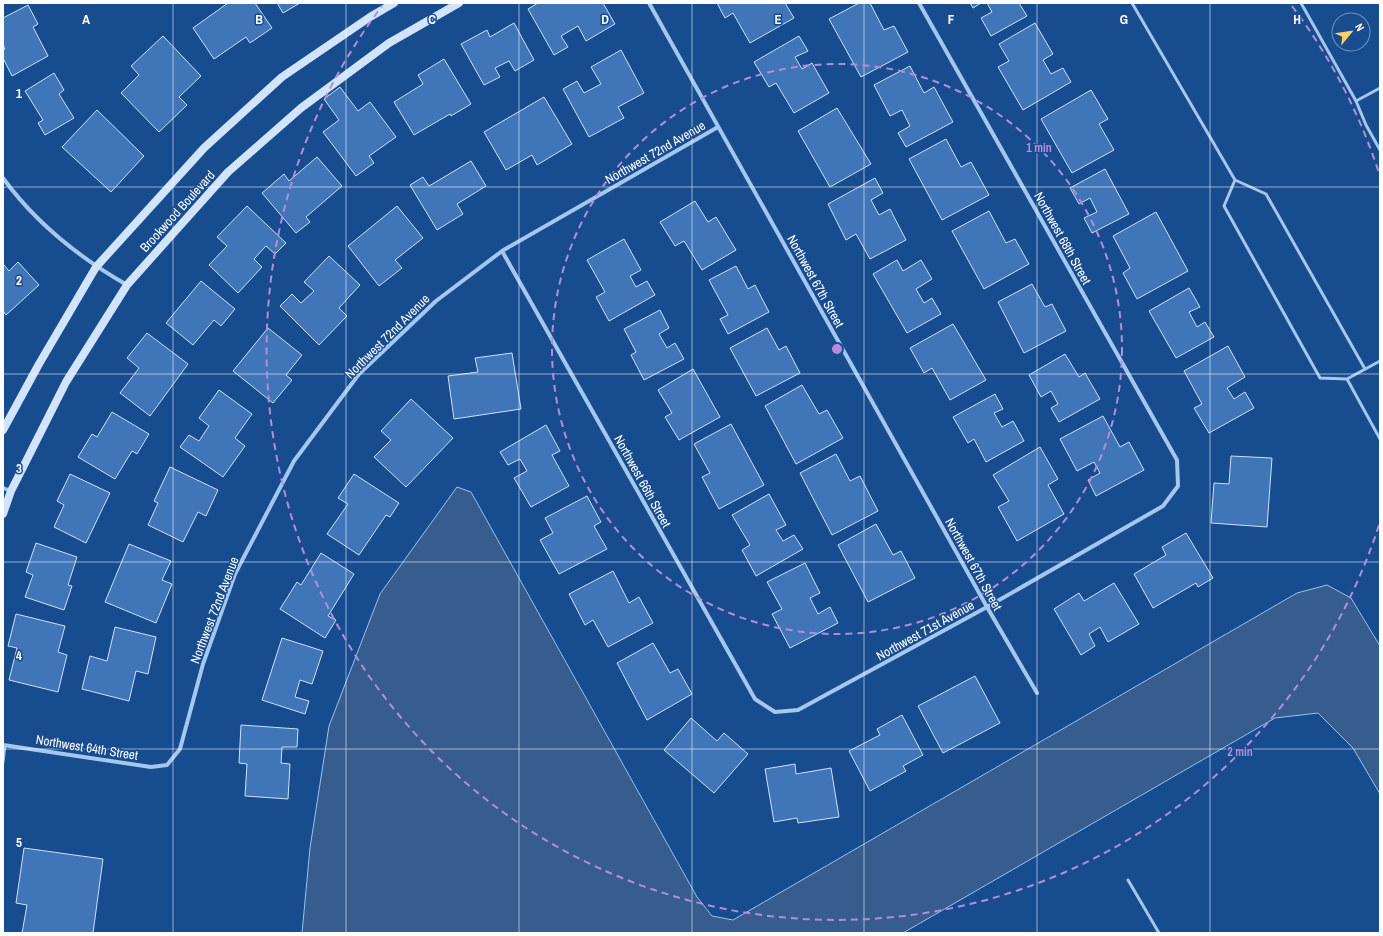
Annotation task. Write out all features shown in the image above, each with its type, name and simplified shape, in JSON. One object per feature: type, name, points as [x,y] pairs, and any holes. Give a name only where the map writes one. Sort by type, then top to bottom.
[{"type":"street","name":"Brookwood Boulevard","points":[[3,430],[39,364],[96,267],[204,148],[282,77],[370,17],[394,3]]},
{"type":"street","name":"Brookwood Boulevard","points":[[3,514],[11,491],[66,382],[127,285],[228,172],[301,108],[389,43],[459,3]]},
{"type":"street","name":"Northwest 67th Street","points":[[649,3],[1036,694]]},
{"type":"street","name":"Northwest 68th Street","points":[[919,3],[1177,460],[1178,486]]},
{"type":"street","name":"Northwest 72nd Avenue","points":[[167,765],[180,749],[203,664],[236,574],[294,460],[360,374],[436,301],[502,251],[718,127]]},
{"type":"street","points":[[3,178],[13,192],[52,232],[96,267],[127,285]]},
{"type":"street","name":"Northwest 66th Street","points":[[502,251],[755,699],[775,712]]},
{"type":"street","name":"Northwest 71st Avenue","points":[[775,712],[798,710],[987,608],[1163,506],[1178,486]]},
{"type":"street","points":[[3,488],[11,491]]},
{"type":"street","name":"Northwest 64th Street","points":[[4,745],[151,767],[167,765]]},
{"type":"lane","points":[[1132,3],[1235,180],[1266,194],[1365,369]]},
{"type":"lane","points":[[1301,3],[1356,101],[1366,125],[1380,150]]},
{"type":"lane","points":[[1356,101],[1380,88]]},
{"type":"lane","points":[[1235,180],[1224,206],[1320,378],[1347,379],[1380,360]]},
{"type":"lane","points":[[1347,379],[1380,439]]},
{"type":"lane","points":[[3,762],[4,745]]},
{"type":"lane","points":[[1128,880],[1158,933]]},
{"type":"water","points":[[457,487],[471,492],[697,897],[712,916],[733,920],[1297,593],[1327,585],[1351,598],[1380,646],[1380,794],[1353,748],[1318,713],[1275,718],[903,933],[302,933],[310,848],[329,726],[380,594]]},
{"type":"building","points":[[228,3],[255,3],[272,28],[250,43],[246,37],[214,59],[193,28]]},
{"type":"building","points":[[277,3],[300,3],[283,13]]},
{"type":"building","points":[[538,3],[603,3],[615,24],[586,41],[578,26],[561,36],[568,47],[554,55],[528,9]]},
{"type":"building","points":[[717,3],[785,3],[794,18],[750,43],[733,13],[725,18]]},
{"type":"building","points":[[859,3],[870,3],[884,30],[894,26],[908,52],[861,77],[829,19]]},
{"type":"building","points":[[970,3],[981,3],[973,8]]},
{"type":"building","points":[[987,3],[1019,3],[1027,16],[991,36],[981,18],[992,12]]},
{"type":"building","points":[[28,5],[38,24],[33,27],[48,56],[12,76],[3,58],[3,50],[5,49],[3,45],[3,18]]},
{"type":"building","points":[[514,23],[534,60],[515,71],[509,61],[495,68],[500,77],[484,85],[461,44],[487,30],[490,37]]},
{"type":"building","points":[[1035,23],[1053,54],[1043,60],[1051,74],[1063,68],[1071,82],[1023,110],[998,67],[1009,61],[999,44]]},
{"type":"building","points":[[163,36],[201,76],[179,97],[187,105],[159,132],[121,93],[139,75],[131,66]]},
{"type":"building","points":[[799,36],[808,51],[795,57],[802,69],[812,63],[829,93],[794,113],[776,83],[769,87],[754,62]]},
{"type":"building","points":[[621,50],[644,93],[618,107],[624,118],[589,137],[563,89],[577,81],[584,93],[601,84],[591,67]]},
{"type":"building","points":[[444,59],[471,104],[451,116],[450,114],[414,135],[394,102],[423,84],[418,75]]},
{"type":"building","points":[[910,66],[924,93],[934,87],[953,122],[906,147],[898,133],[910,126],[902,110],[890,116],[874,85]]},
{"type":"building","points":[[54,73],[64,90],[59,94],[74,118],[45,135],[38,123],[43,120],[25,91]]},
{"type":"building","points":[[340,87],[358,111],[370,102],[396,137],[369,156],[374,163],[356,176],[323,132],[339,120],[324,99]]},
{"type":"building","points":[[1091,90],[1108,119],[1099,124],[1114,150],[1072,173],[1041,119]]},
{"type":"building","points":[[544,97],[572,144],[537,165],[532,155],[506,170],[484,132]]},
{"type":"building","points":[[837,108],[871,164],[830,187],[798,131]]},
{"type":"building","points":[[97,110],[144,156],[111,192],[62,147]]},
{"type":"building","points":[[946,139],[961,167],[971,162],[989,195],[942,220],[909,159]]},
{"type":"building","points":[[317,157],[342,186],[306,217],[310,222],[296,233],[262,193],[284,174],[289,181]]},
{"type":"building","points":[[471,161],[486,186],[457,204],[463,214],[437,230],[410,185],[423,177],[429,186]]},
{"type":"building","points":[[1105,169],[1129,214],[1092,233],[1084,218],[1097,212],[1090,198],[1079,204],[1070,188]]},
{"type":"building","points":[[875,178],[883,193],[871,200],[879,215],[890,209],[906,240],[870,259],[856,234],[846,240],[828,204]]},
{"type":"building","points":[[695,201],[708,222],[716,217],[736,250],[702,270],[684,241],[675,246],[660,222]]},
{"type":"building","points":[[247,206],[286,243],[275,254],[266,246],[254,259],[262,267],[238,293],[209,265],[227,246],[217,237]]},
{"type":"building","points":[[397,206],[423,238],[395,260],[402,268],[379,286],[348,246]]},
{"type":"building","points":[[989,211],[1006,243],[1015,239],[1029,264],[984,289],[952,231]]},
{"type":"building","points":[[1156,212],[1188,271],[1137,299],[1123,273],[1130,268],[1113,236]]},
{"type":"building","points":[[624,239],[641,270],[630,276],[636,287],[647,281],[655,295],[609,321],[596,297],[605,292],[587,260]]},
{"type":"building","points":[[329,256],[360,285],[339,308],[347,316],[319,345],[280,306],[292,294],[301,303],[314,291],[304,282]]},
{"type":"building","points":[[897,260],[903,271],[921,260],[932,279],[916,289],[924,303],[932,298],[941,314],[907,333],[873,274]]},
{"type":"building","points":[[18,262],[39,285],[6,315],[3,311],[3,264],[9,271]]},
{"type":"building","points":[[736,266],[748,289],[755,285],[769,312],[728,334],[720,319],[728,315],[709,280]]},
{"type":"building","points":[[201,281],[235,309],[221,326],[214,320],[193,345],[166,323]]},
{"type":"building","points":[[1032,284],[1045,307],[1052,304],[1066,331],[1024,353],[998,302]]},
{"type":"building","points":[[1189,288],[1200,307],[1189,312],[1197,327],[1205,322],[1214,337],[1176,358],[1149,311]]},
{"type":"building","points":[[660,310],[669,328],[659,334],[667,348],[675,343],[684,359],[644,380],[631,355],[636,352],[624,329]]},
{"type":"building","points":[[953,324],[986,380],[950,400],[932,368],[924,373],[910,348]]},
{"type":"building","points":[[268,328],[302,355],[286,375],[292,380],[273,403],[233,371]]},
{"type":"building","points":[[767,328],[779,350],[786,346],[800,373],[756,396],[730,348]]},
{"type":"building","points":[[147,333],[188,364],[150,416],[120,393],[139,368],[127,358]]},
{"type":"building","points":[[1228,346],[1245,377],[1227,388],[1234,399],[1245,392],[1254,408],[1209,433],[1194,408],[1202,404],[1184,371]]},
{"type":"building","points":[[512,353],[521,409],[454,419],[448,376],[478,372],[475,358]]},
{"type":"building","points":[[1065,354],[1079,377],[1085,373],[1100,399],[1059,422],[1051,408],[1058,404],[1051,391],[1041,397],[1029,375]]},
{"type":"building","points":[[693,369],[720,417],[679,440],[665,417],[672,413],[658,390]]},
{"type":"building","points":[[802,385],[819,414],[827,410],[843,438],[796,464],[765,406]]},
{"type":"building","points":[[219,390],[252,414],[235,438],[245,446],[223,477],[180,447],[189,435],[199,441],[209,426],[199,418]]},
{"type":"building","points":[[995,394],[1003,409],[994,413],[1002,427],[1013,421],[1024,441],[986,462],[974,439],[968,443],[953,417]]},
{"type":"building","points":[[411,399],[453,438],[406,487],[374,457],[391,440],[381,431]]},
{"type":"building","points":[[112,412],[149,434],[137,454],[132,451],[115,479],[78,457],[92,434],[97,437]]},
{"type":"building","points":[[1103,416],[1120,447],[1129,442],[1144,470],[1096,496],[1088,480],[1100,473],[1094,462],[1077,471],[1060,439]]},
{"type":"building","points":[[731,424],[764,485],[719,509],[702,477],[710,473],[694,444]]},
{"type":"building","points":[[546,425],[560,451],[552,455],[569,486],[531,507],[514,478],[527,471],[520,459],[508,465],[500,452]]},
{"type":"building","points":[[1040,447],[1058,479],[1048,485],[1064,514],[1017,541],[998,507],[1009,501],[993,475]]},
{"type":"building","points":[[836,454],[850,481],[860,476],[878,511],[832,535],[800,473]]},
{"type":"building","points":[[1231,456],[1272,458],[1267,527],[1211,523],[1214,483],[1229,484]]},
{"type":"building","points":[[170,467],[218,490],[206,516],[198,512],[183,542],[148,525],[158,503],[154,501]]},
{"type":"building","points":[[70,474],[110,493],[86,543],[54,527],[64,505],[57,501]]},
{"type":"building","points":[[354,474],[399,503],[390,517],[386,515],[359,555],[327,534],[348,504],[338,498]]},
{"type":"building","points":[[769,494],[786,525],[776,530],[783,541],[794,535],[803,549],[756,576],[742,550],[750,545],[732,515]]},
{"type":"building","points":[[587,496],[601,522],[594,526],[607,549],[559,574],[540,540],[553,533],[545,518]]},
{"type":"building","points":[[876,524],[893,555],[901,551],[915,578],[868,602],[838,545]]},
{"type":"building","points":[[1186,533],[1213,578],[1198,587],[1196,583],[1153,608],[1134,574],[1166,555],[1162,547]]},
{"type":"building","points":[[36,543],[77,557],[68,585],[72,586],[64,610],[25,597],[33,575],[26,572]]},
{"type":"building","points":[[129,544],[171,561],[162,580],[172,584],[156,623],[105,602]]},
{"type":"building","points":[[321,553],[354,574],[328,616],[336,620],[325,638],[280,609],[297,582],[301,585]]},
{"type":"building","points":[[805,563],[820,593],[810,598],[818,614],[830,607],[838,623],[790,648],[772,614],[782,609],[767,582]]},
{"type":"building","points":[[613,571],[629,603],[639,597],[653,623],[608,647],[593,620],[585,625],[569,594]]},
{"type":"building","points":[[1114,583],[1139,624],[1108,642],[1100,627],[1089,634],[1095,646],[1081,655],[1054,609],[1079,593],[1084,601]]},
{"type":"building","points":[[16,614],[65,626],[58,652],[67,655],[58,692],[9,680],[17,648],[8,646]]},
{"type":"building","points":[[115,627],[156,637],[148,674],[136,671],[129,701],[82,689],[90,656],[107,661]]},
{"type":"building","points":[[282,638],[323,651],[312,684],[300,680],[295,697],[309,701],[305,714],[262,700]]},
{"type":"building","points":[[653,643],[670,673],[678,669],[692,694],[647,720],[617,663]]},
{"type":"building","points":[[975,676],[1000,723],[943,753],[918,706]]},
{"type":"building","points":[[902,715],[923,755],[903,766],[906,771],[870,791],[849,751],[880,735],[877,729]]},
{"type":"building","points":[[691,718],[717,741],[724,733],[748,754],[714,793],[664,750]]},
{"type":"building","points":[[241,725],[298,729],[297,747],[282,747],[281,763],[290,764],[288,799],[245,796],[247,764],[239,763]]},
{"type":"building","points":[[795,764],[796,774],[831,768],[839,817],[798,823],[797,818],[774,822],[765,769]]},
{"type":"building","points":[[24,848],[103,859],[93,933],[22,933],[27,905],[16,903]]}]
